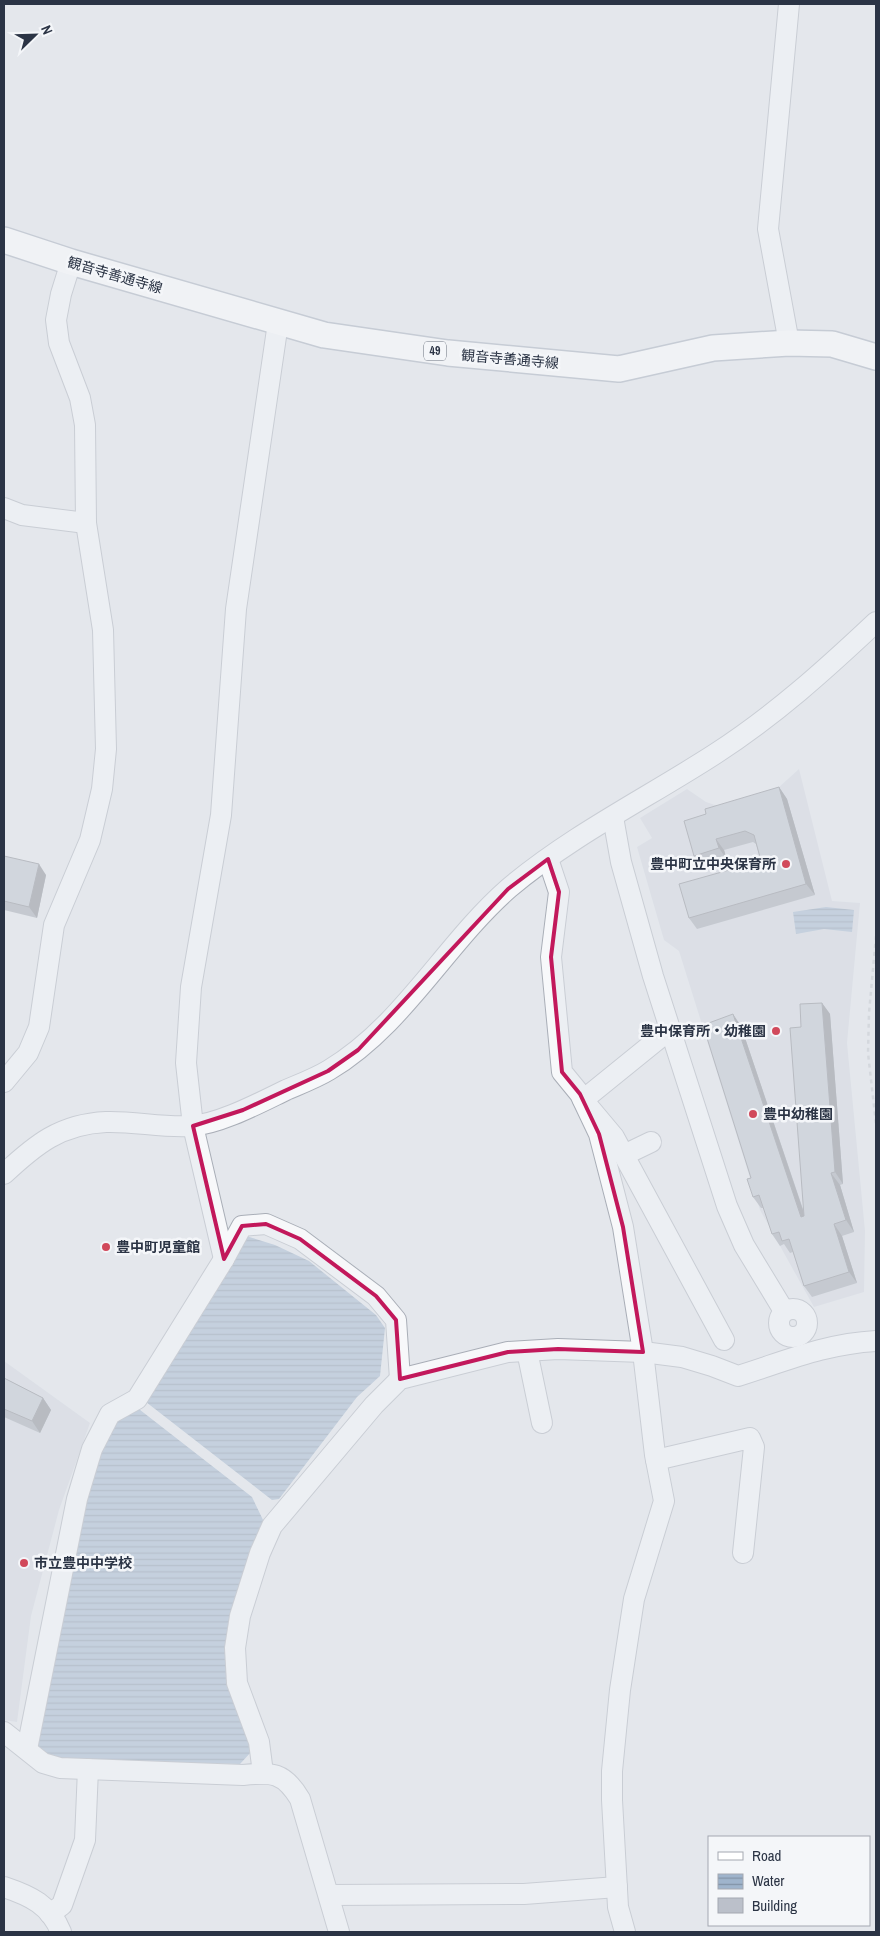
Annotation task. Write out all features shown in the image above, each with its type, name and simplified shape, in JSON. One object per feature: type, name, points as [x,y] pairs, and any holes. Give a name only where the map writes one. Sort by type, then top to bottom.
[{"type":"main road","name":"観音寺善通寺線","points":[[4,240],[71,262],[278,323],[324,334],[448,353],[619,369],[713,348],[789,343],[832,344],[876,357]]},
{"type":"street","points":[[789,4],[768,229],[789,343]]},
{"type":"street","points":[[4,1082],[28,1053],[40,1027],[54,925],[90,840],[102,789],[106,749],[102,630],[86,523],[85,425],[80,398],[59,343],[56,320],[61,294],[71,262]]},
{"type":"street","points":[[224,1259],[193,1126],[186,1063],[192,987],[221,815],[236,609],[278,323]]},
{"type":"street","points":[[4,508],[22,515],[86,523]]},
{"type":"street","points":[[4,1174],[34,1146],[59,1132],[105,1122],[193,1126],[243,1110],[328,1070],[358,1050],[390,1020],[476,922],[508,889],[548,859],[717,753],[781,708],[876,622]]},
{"type":"street","points":[[613,817],[621,862],[653,976],[727,1206],[744,1245],[784,1311]]},
{"type":"street","points":[[548,859],[559,892],[551,958],[562,1072],[614,1137],[724,1340]]},
{"type":"street","points":[[583,1100],[662,1036]]},
{"type":"street","points":[[583,1100],[599,1134],[623,1227],[643,1352],[656,1460],[664,1501],[634,1599],[620,1690],[612,1771],[618,1908],[625,1932]]},
{"type":"street","points":[[624,1155],[650,1142]]},
{"type":"street","points":[[27,1749],[77,1499],[92,1449],[110,1414],[136,1399],[224,1259],[242,1226],[266,1224],[300,1239],[376,1296],[396,1320],[400,1379]]},
{"type":"street","points":[[264,1773],[259,1742],[237,1683],[235,1648],[240,1616],[260,1553],[272,1526],[374,1405],[400,1379],[508,1352],[558,1349],[643,1352],[682,1357],[738,1376],[809,1351],[851,1342],[876,1341]]},
{"type":"street","points":[[527,1351],[542,1423]]},
{"type":"street","points":[[656,1460],[750,1438],[754,1447],[743,1553]]},
{"type":"street","points":[[4,1732],[43,1763],[60,1768],[243,1775],[264,1773],[277,1776],[292,1785],[300,1799],[339,1932]]},
{"type":"street","points":[[50,1914],[62,1904],[85,1840],[88,1769]]},
{"type":"street","points":[[4,1887],[40,1903],[57,1922],[61,1932]]},
{"type":"street","points":[[329,1894],[524,1894],[617,1887]]},
{"type":"path","points":[[876,936],[869,1013],[868,1053],[876,1124]]},
{"type":"highlighted area","points":[[548,859],[559,892],[551,957],[562,1072],[580,1094],[599,1134],[623,1227],[643,1352],[558,1349],[508,1352],[400,1379],[396,1320],[376,1296],[300,1239],[266,1224],[242,1226],[224,1259],[193,1126],[243,1110],[328,1071],[358,1050],[508,889]]},
{"type":"shaded area","name":"豊中保育所・幼稚園","points":[[799,769],[832,901],[860,903],[847,1043],[865,1231],[864,1292],[814,1307],[760,1210],[679,951],[664,940],[637,847],[652,838],[640,818],[687,789],[706,802],[721,807],[778,788]]},
{"type":"shaded area","name":"市立豊中中学校","points":[[4,1361],[90,1423],[59,1510],[31,1616],[17,1722],[4,1720]]},
{"type":"water","points":[[826,907],[854,910],[852,932],[824,929],[796,934],[793,912]]},
{"type":"water","points":[[246,1236],[275,1245],[309,1261],[376,1315],[385,1328],[380,1376],[357,1397],[279,1499],[272,1500],[146,1402]]},
{"type":"water","points":[[135,1406],[252,1497],[264,1522],[228,1637],[227,1682],[252,1751],[240,1764],[59,1761],[33,1746],[88,1486],[102,1441],[116,1418]]},
{"type":"building","name":"豊中町立中央保育所","points":[[779,787],[806,884],[689,918],[679,884],[761,861],[754,835],[745,831],[716,839],[719,848],[694,856],[684,821],[706,814],[705,809]]},
{"type":"building","points":[[4,856],[39,864],[29,907],[4,901]]},
{"type":"building","name":"豊中幼稚園","points":[[822,1003],[835,1172],[831,1173],[846,1220],[834,1224],[849,1272],[804,1286],[789,1239],[782,1241],[779,1232],[772,1234],[759,1195],[753,1197],[747,1179],[751,1178],[707,1038],[706,1024],[733,1014],[801,1217],[804,1216],[790,1028],[801,1027],[800,1004]]},
{"type":"building","points":[[4,1378],[43,1398],[32,1421],[4,1409]]},
{"type":"place","name":"豊中町立中央保育所","points":[[786,864]]},
{"type":"place","name":"豊中保育所・幼稚園","points":[[776,1031]]},
{"type":"place","name":"豊中幼稚園","points":[[753,1114]]},
{"type":"place","name":"豊中町児童館","points":[[106,1247]]},
{"type":"place","name":"市立豊中中学校","points":[[24,1563]]}]
